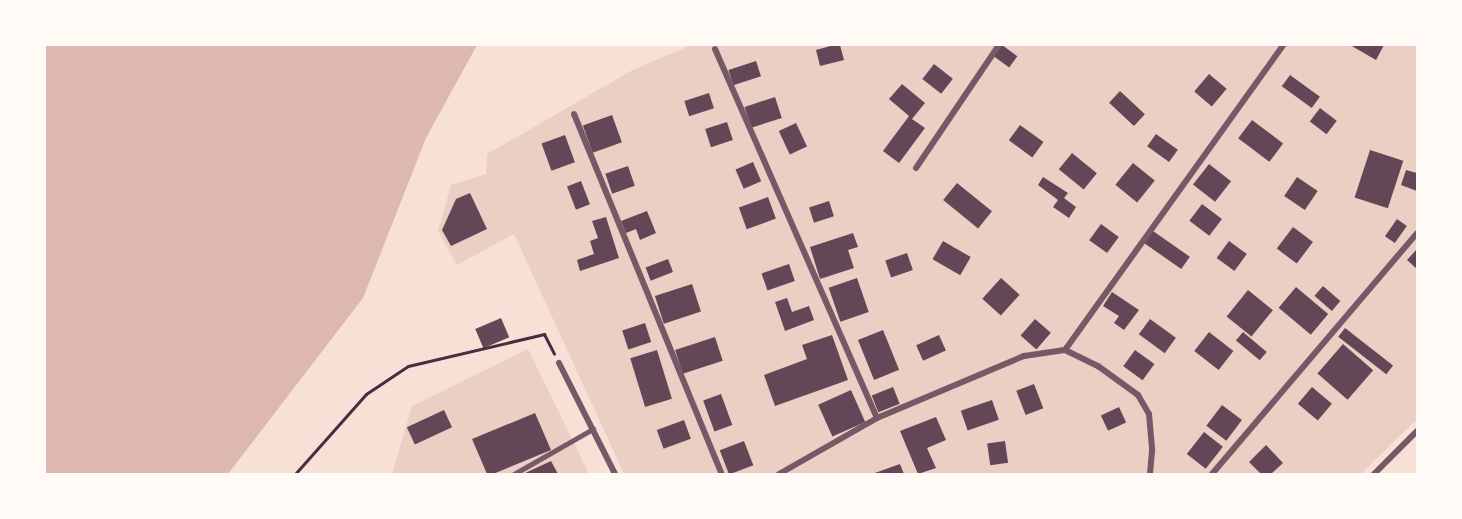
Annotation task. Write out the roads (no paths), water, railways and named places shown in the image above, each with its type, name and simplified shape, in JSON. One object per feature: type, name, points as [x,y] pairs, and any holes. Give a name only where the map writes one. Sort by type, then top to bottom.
[{"type":"street","points":[[916,168],[999,45]]},
{"type":"street","points":[[1065,350],[1283,45]]},
{"type":"street","points":[[715,49],[877,418]]},
{"type":"street","points":[[574,114],[722,474]]},
{"type":"street","points":[[1212,474],[1417,233]]},
{"type":"street","points":[[779,474],[877,418],[1024,356],[1065,350],[1098,366],[1138,395],[1149,414],[1152,451],[1150,474]]},
{"type":"street","points":[[559,363],[615,474]]},
{"type":"street","points":[[1374,474],[1417,430]]},
{"type":"lane","points":[[514,474],[593,429]]}]
